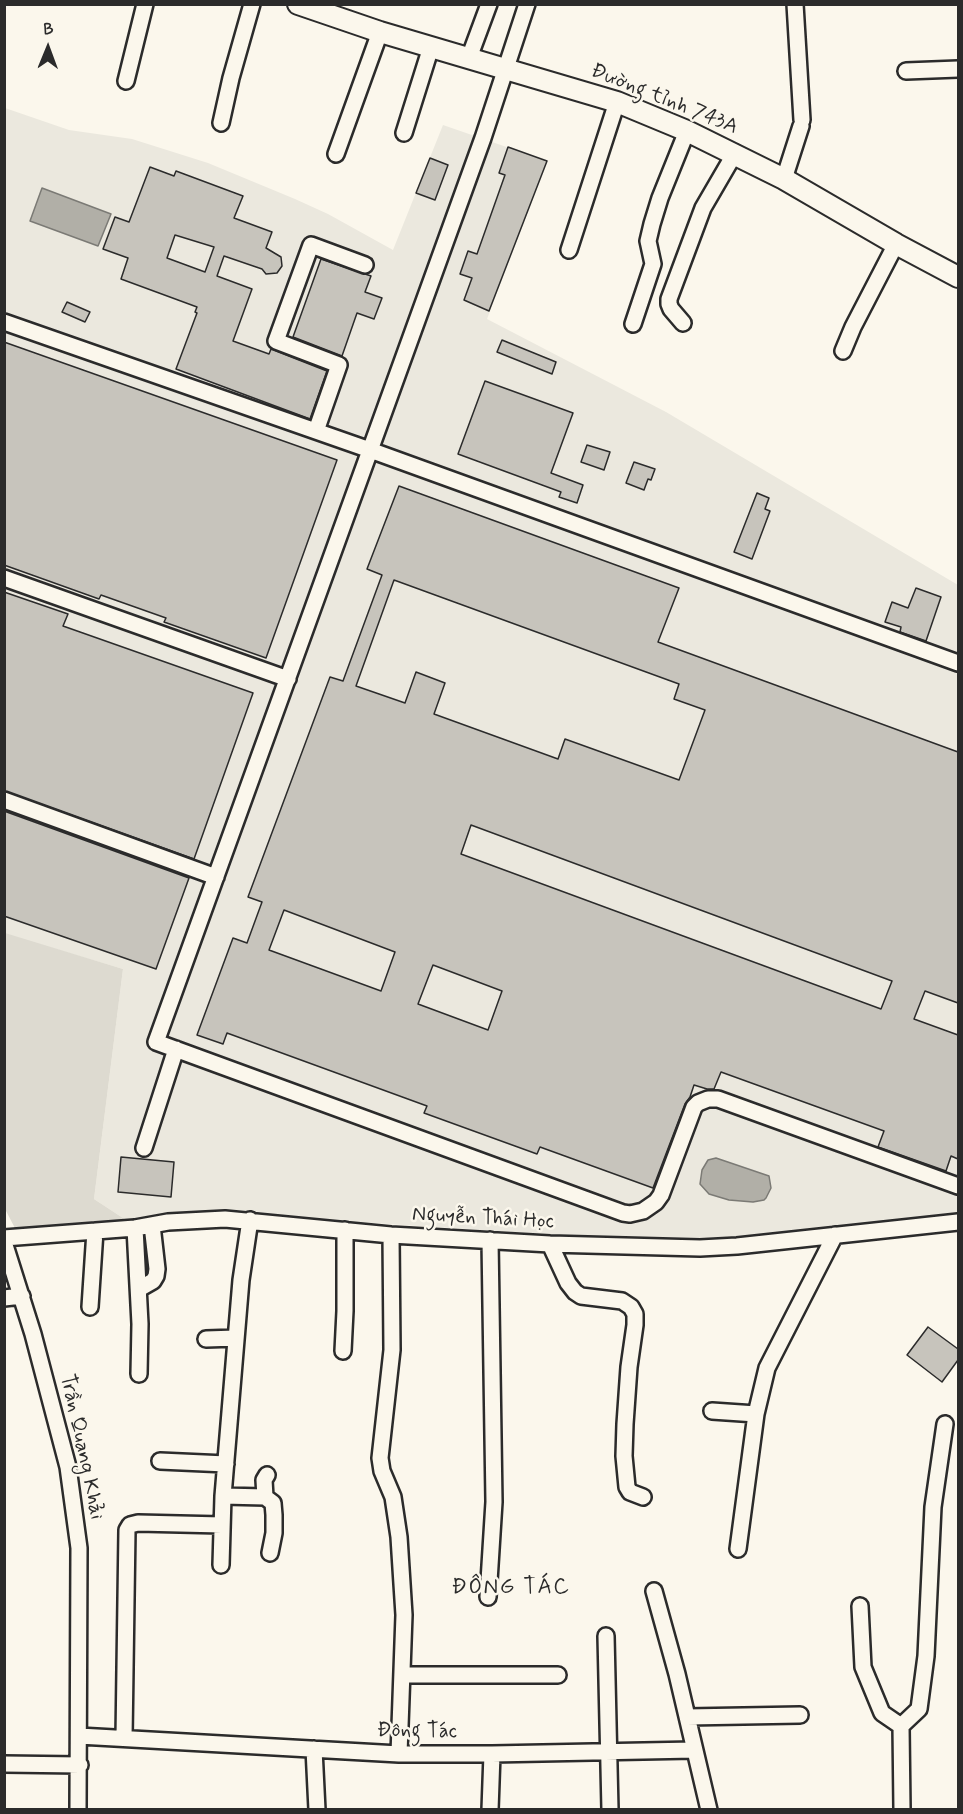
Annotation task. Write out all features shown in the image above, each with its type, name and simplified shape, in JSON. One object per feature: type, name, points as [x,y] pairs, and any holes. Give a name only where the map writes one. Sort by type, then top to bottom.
[{"type":"main road","name":"Đường tỉnh 743A","points":[[298,4],[380,32],[617,102],[735,153],[958,277]]},
{"type":"street","points":[[126,81],[145,4]]},
{"type":"street","points":[[221,123],[252,4]]},
{"type":"street","points":[[469,58],[489,4]]},
{"type":"street","points":[[527,4],[483,138],[156,1042],[623,1213],[643,1211],[657,1202],[694,1107],[704,1100],[713,1098],[958,1186]]},
{"type":"street","points":[[784,179],[802,123],[795,4]]},
{"type":"street","points":[[336,154],[380,32]]},
{"type":"street","points":[[404,133],[431,47]]},
{"type":"street","points":[[906,71],[958,69]]},
{"type":"street","points":[[569,250],[617,102]]},
{"type":"street","points":[[633,324],[653,264],[648,241],[652,224],[687,131]]},
{"type":"street","points":[[683,323],[671,309],[669,299],[703,208],[735,153]]},
{"type":"street","points":[[843,351],[896,244]]},
{"type":"street","points":[[316,431],[339,365],[276,341],[311,245],[365,266]]},
{"type":"street","points":[[4,322],[370,450],[958,663]]},
{"type":"street","points":[[4,578],[288,679]]},
{"type":"street","points":[[4,800],[216,877]]},
{"type":"street","points":[[144,1148],[176,1049]]},
{"type":"street","name":"Nguyễn Thái Học","points":[[4,1240],[135,1228],[168,1222],[225,1219],[391,1235],[550,1244],[700,1248],[958,1222]]},
{"type":"street","points":[[221,1565],[223,1496],[236,1338],[241,1280],[250,1220]]},
{"type":"street","points":[[138,1289],[153,1281],[156,1276],[152,1225]]},
{"type":"street","points":[[135,1228],[139,1374]]},
{"type":"street","points":[[343,1351],[345,1230]]},
{"type":"street","points":[[90,1307],[94,1231]]},
{"type":"street","points":[[391,1235],[392,1350],[380,1458],[382,1471],[393,1497],[399,1537],[404,1615],[399,1754]]},
{"type":"street","points":[[738,1549],[756,1414],[766,1368],[835,1235]]},
{"type":"street","name":"Trần Quang Khải","points":[[4,1240],[49,1390],[68,1467],[80,1548],[78,1809]]},
{"type":"street","points":[[488,1596],[494,1502],[490,1240]]},
{"type":"street","points":[[550,1244],[568,1283],[575,1292],[581,1296],[622,1301],[631,1307],[635,1314],[627,1390],[624,1456],[627,1487],[630,1492],[643,1497]]},
{"type":"street","points":[[4,1298],[22,1296]]},
{"type":"street","points":[[206,1339],[236,1338]]},
{"type":"street","points":[[712,1411],[756,1414]]},
{"type":"street","points":[[902,1809],[901,1726],[919,1709],[926,1656],[933,1507],[945,1424]]},
{"type":"street","points":[[160,1461],[226,1464]]},
{"type":"street","points":[[266,1497],[264,1480],[267,1475]]},
{"type":"street","points":[[223,1496],[266,1497],[273,1503],[274,1533],[270,1553]]},
{"type":"street","points":[[123,1738],[127,1530],[130,1525],[138,1523],[222,1525]]},
{"type":"street","points":[[654,1590],[709,1809]]},
{"type":"street","points":[[860,1606],[863,1667],[882,1713],[901,1726]]},
{"type":"street","points":[[606,1636],[610,1809]]},
{"type":"street","points":[[403,1675],[558,1674]]},
{"type":"street","points":[[687,1717],[800,1715]]},
{"type":"street","name":"Đông Tác","points":[[79,1736],[399,1754],[694,1750]]},
{"type":"street","points":[[314,1749],[317,1809]]},
{"type":"street","points":[[490,1809],[492,1754]]},
{"type":"street","points":[[4,1764],[80,1765]]},
{"type":"shaded area","points":[[5,108],[69,130],[132,139],[208,163],[328,214],[393,250],[443,125],[547,161],[487,319],[666,412],[958,585],[958,1214],[697,1244],[187,1211],[126,1220],[94,1199],[123,969],[5,934]]},
{"type":"shaded area","points":[[42,188],[111,214],[98,246],[30,221]]},
{"type":"shaded area","points":[[5,933],[123,969],[94,1199],[126,1220],[17,1232],[5,1209]]},
{"type":"shaded area","points":[[716,1158],[769,1176],[771,1188],[766,1198],[753,1202],[729,1200],[709,1194],[700,1184],[702,1170],[708,1160]]},
{"type":"building","points":[[508,147],[547,161],[489,311],[464,300],[472,278],[460,274],[468,251],[477,254],[505,175],[499,173]]},
{"type":"building","points":[[430,158],[448,165],[435,200],[416,193]]},
{"type":"building","points":[[150,167],[174,176],[176,171],[243,196],[234,218],[272,232],[266,248],[281,257],[282,266],[277,273],[266,274],[262,269],[224,256],[217,276],[252,289],[233,341],[269,354],[271,349],[327,371],[310,419],[176,369],[197,313],[195,312],[197,307],[121,279],[128,258],[103,249],[115,217],[129,222]],"holes":[[[175,235],[214,247],[205,272],[167,258]]]},
{"type":"building","points":[[321,259],[371,276],[365,292],[382,298],[374,319],[357,313],[342,356],[293,337]]},
{"type":"building","points":[[67,302],[90,312],[85,322],[62,312]]},
{"type":"building","points":[[502,340],[556,362],[552,374],[497,352]]},
{"type":"building","points":[[4,342],[337,460],[266,658],[164,622],[166,618],[101,595],[99,599],[4,565]]},
{"type":"building","points":[[485,381],[573,413],[551,473],[583,485],[577,503],[559,497],[561,492],[458,454]]},
{"type":"building","points":[[587,445],[610,452],[604,470],[581,462]]},
{"type":"building","points":[[634,462],[655,469],[644,490],[626,483]]},
{"type":"building","points":[[399,486],[679,588],[658,642],[958,752],[958,1003],[925,991],[914,1019],[958,1035],[958,1159],[951,1156],[946,1171],[878,1147],[884,1131],[721,1072],[714,1089],[694,1085],[653,1188],[540,1147],[537,1154],[424,1113],[427,1106],[227,1033],[223,1044],[197,1035],[233,938],[247,943],[262,902],[248,897],[330,677],[343,681],[382,575],[367,569]],"holes":[[[394,580],[679,684],[674,699],[705,710],[679,780],[565,739],[558,759],[434,714],[445,683],[416,672],[405,703],[356,686]],[[471,825],[892,981],[881,1009],[461,854]],[[284,910],[395,952],[381,991],[269,950]],[[433,965],[502,991],[488,1030],[418,1004]]]},
{"type":"building","points":[[757,493],[769,498],[765,509],[770,511],[752,559],[734,552]]},
{"type":"building","points":[[916,588],[941,597],[926,641],[900,632],[901,627],[885,622],[892,602],[908,608]]},
{"type":"building","points":[[4,592],[68,614],[63,626],[253,693],[194,859],[4,791]]},
{"type":"building","points":[[4,811],[189,878],[156,969],[4,916]]},
{"type":"building","points":[[121,1157],[174,1162],[171,1197],[118,1192]]},
{"type":"building","points":[[928,1327],[958,1349],[958,1360],[942,1382],[907,1355]]},
{"type":"district","name":"ĐÔNG TÁC","points":[[511,1588]]}]
